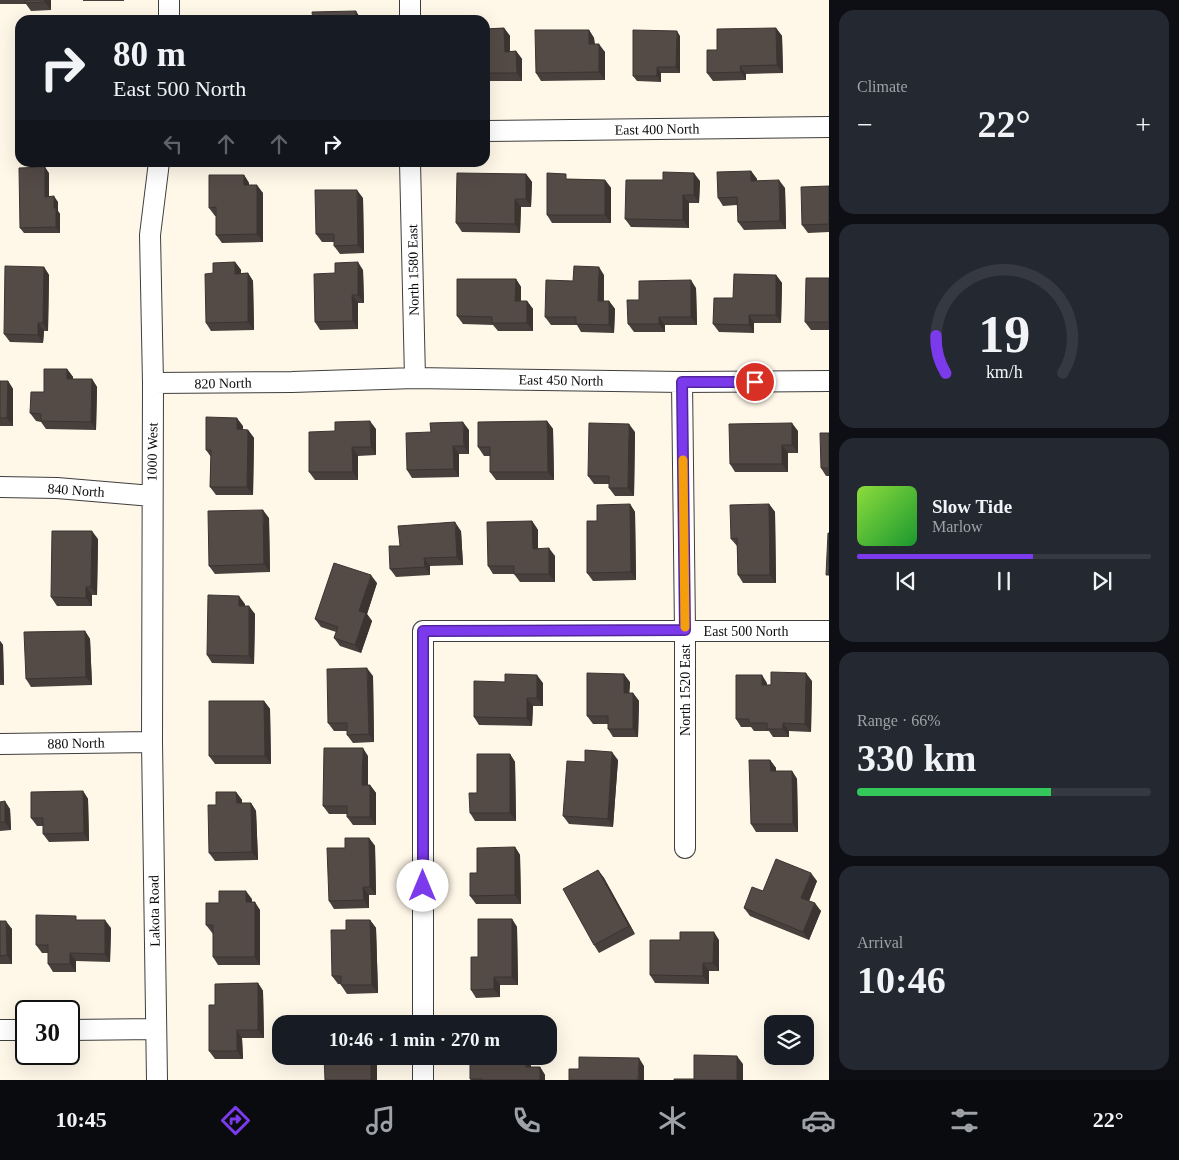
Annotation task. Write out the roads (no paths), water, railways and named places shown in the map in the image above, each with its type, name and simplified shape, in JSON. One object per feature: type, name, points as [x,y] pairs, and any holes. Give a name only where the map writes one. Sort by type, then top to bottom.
[{"type":"street","points":[[169,0],[169,15]]},
{"type":"street","points":[[410,0],[410,15]]},
{"type":"street","name":"East 400 North","points":[[490,131],[829,127]]},
{"type":"street","name":"1000 West","points":[[152,742],[153,383],[150,235],[158,167]]},
{"type":"street","name":"North 1580 East","points":[[410,167],[415,378]]},
{"type":"street","name":"East 450 North","points":[[292,382],[415,378],[682,382],[829,381]]},
{"type":"street","name":"820 North","points":[[153,383],[292,382]]},
{"type":"street","name":"North 1520 East","points":[[682,382],[685,848]]},
{"type":"street","name":"840 North","points":[[0,487],[57,488],[152,496]]},
{"type":"street","name":"East 500 North","points":[[423,1015],[423,631],[829,631]]},
{"type":"street","name":"880 North","points":[[0,744],[152,742]]},
{"type":"street","name":"Lakota Road","points":[[152,742],[157,1080]]},
{"type":"street","points":[[80,1030],[156,1029]]},
{"type":"street","points":[[0,1030],[15,1030]]},
{"type":"street","points":[[423,1065],[423,1080]]}]
